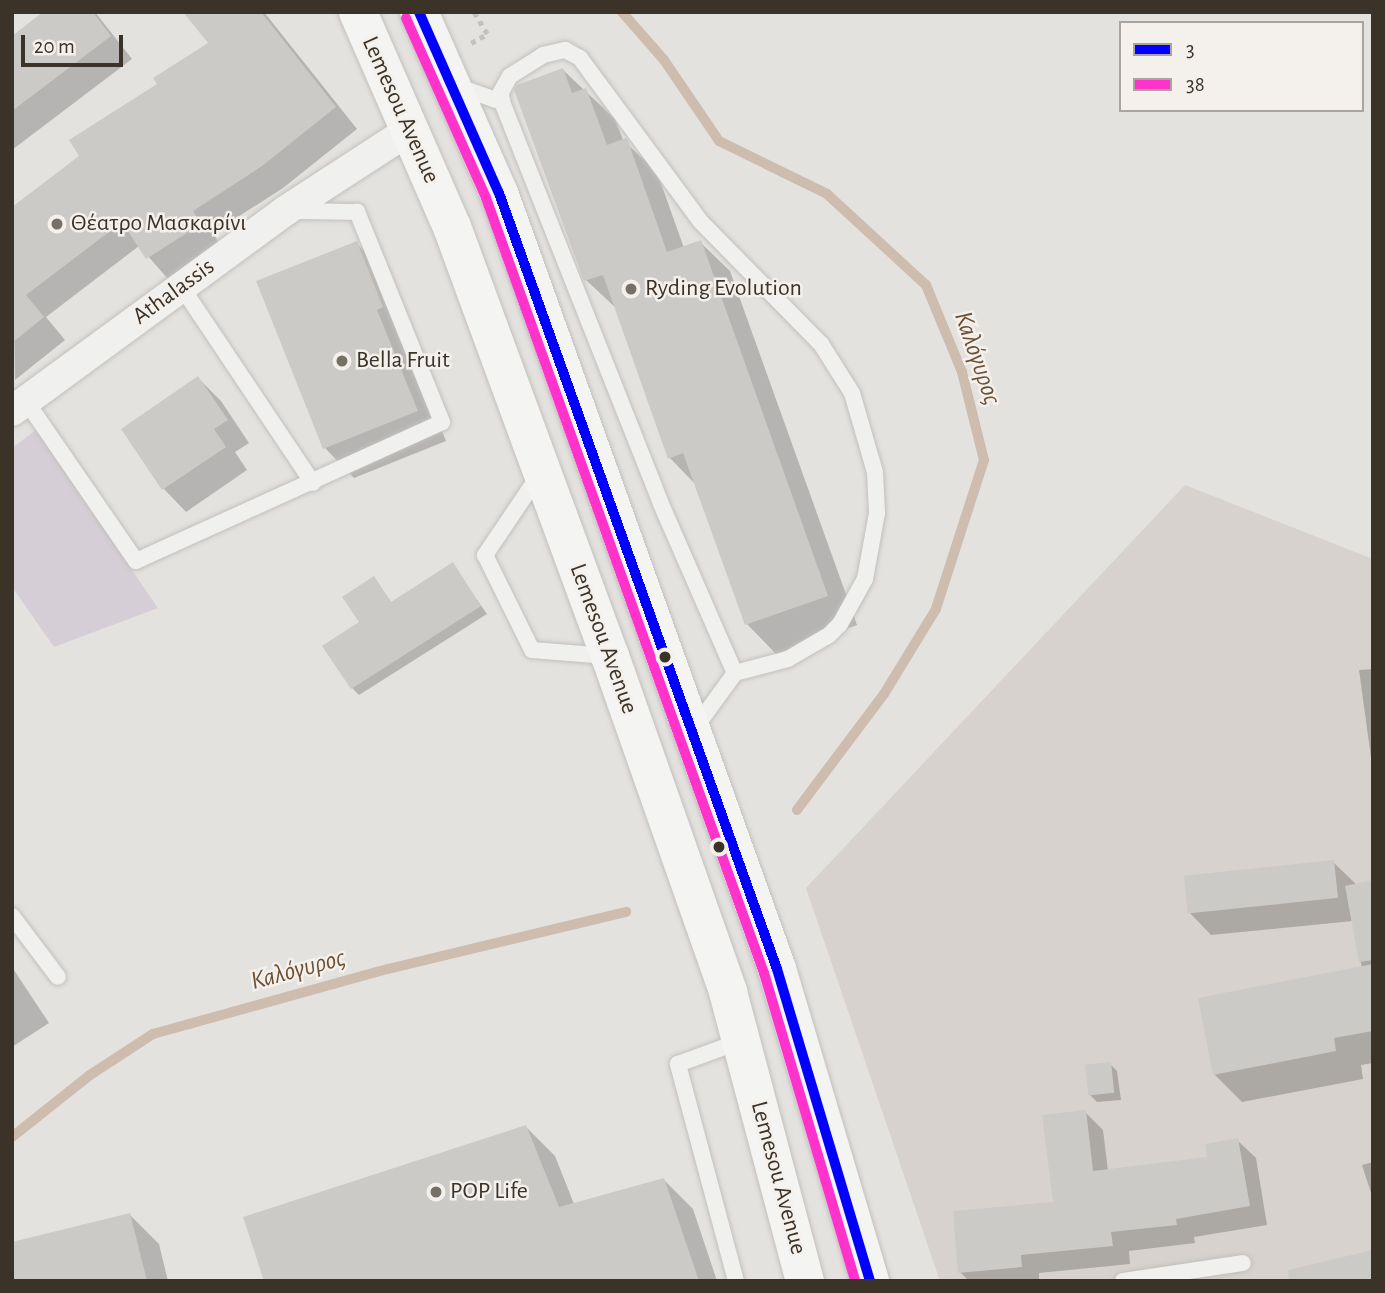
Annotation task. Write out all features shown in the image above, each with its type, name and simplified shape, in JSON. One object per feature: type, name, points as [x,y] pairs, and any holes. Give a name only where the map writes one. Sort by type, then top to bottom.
[{"type":"main road","name":"Lemesou Avenue","points":[[358,12],[452,227],[610,656],[741,1040],[805,1281]]},
{"type":"main road","points":[[419,12],[504,206],[778,969],[870,1281]]},
{"type":"street","name":"Athalassis","points":[[19,406],[285,211],[408,131]]},
{"type":"lane","points":[[692,731],[735,673],[789,659],[829,635],[840,624],[865,579],[877,513],[875,472],[852,393],[821,344],[701,221],[580,58],[565,50],[543,55],[510,76],[501,92],[502,103],[661,504],[735,673]]},
{"type":"lane","points":[[451,84],[502,103]]},
{"type":"lane","points":[[19,406],[136,561],[313,483],[442,422],[357,212],[285,211]]},
{"type":"lane","points":[[181,286],[313,483]]},
{"type":"lane","points":[[542,470],[485,555],[532,650],[610,656]]},
{"type":"lane","points":[[12,916],[58,976]]},
{"type":"lane","points":[[736,1281],[678,1064],[741,1040]]},
{"type":"lane","points":[[1123,1281],[1243,1263]]},
{"type":"shaded area","points":[[36,430],[158,608],[54,647],[12,587],[12,448]]},
{"type":"shaded area","points":[[1185,485],[1373,559],[1373,1281],[940,1281],[806,888]]},
{"type":"building","points":[[43,12],[93,12],[111,36],[12,111],[12,36]]},
{"type":"building","points":[[183,12],[261,12],[336,107],[262,166],[193,211],[201,224],[146,259],[122,222],[26,295],[44,317],[12,343],[12,207],[79,156],[69,140],[157,84],[153,78],[208,43]]},
{"type":"building","points":[[563,68],[572,93],[586,88],[607,145],[626,138],[628,141],[667,252],[701,240],[828,596],[745,625],[683,453],[668,459],[603,275],[584,281],[514,90],[517,85]]},
{"type":"building","name":"Bella Fruit","points":[[357,241],[383,307],[377,310],[418,411],[323,449],[256,281]]},
{"type":"building","points":[[198,376],[228,420],[214,429],[226,447],[162,490],[121,429]]},
{"type":"building","points":[[453,562],[481,606],[351,689],[322,646],[359,622],[342,597],[374,576],[391,602]]},
{"type":"building","points":[[1334,860],[1338,898],[1188,914],[1184,876]]},
{"type":"building","points":[[1373,880],[1373,960],[1359,962],[1345,886]]},
{"type":"building","points":[[1373,964],[1373,1031],[1334,1038],[1336,1051],[1213,1075],[1198,998]]},
{"type":"building","points":[[1111,1062],[1114,1093],[1088,1096],[1085,1065]]},
{"type":"building","points":[[1086,1110],[1093,1171],[1207,1157],[1205,1144],[1238,1138],[1250,1206],[1176,1219],[1177,1225],[1111,1232],[1113,1246],[1021,1255],[1022,1267],[958,1273],[953,1211],[1053,1202],[1042,1115]]},
{"type":"building","name":"POP Life","points":[[526,1125],[559,1207],[664,1178],[699,1281],[264,1281],[243,1217]]},
{"type":"building","points":[[130,1213],[147,1281],[12,1281],[12,1242]]},
{"type":"building","points":[[1373,1250],[1373,1281],[1289,1281],[1288,1270]]},
{"type":"waterway","name":"Καλόγυρος","points":[[622,12],[664,60],[719,141],[827,194],[926,285],[962,372],[984,460],[936,609],[884,694],[797,810]]},
{"type":"waterway","name":"Καλόγυρος","points":[[12,1137],[90,1075],[153,1034],[388,969],[626,912]]},
{"type":"transit line","name":"3","points":[[419,12],[499,193],[777,969],[870,1281]]},
{"type":"transit line","name":"38","points":[[406,18],[486,198],[764,973],[855,1281]]},
{"type":"place","name":"Θέατρο Μασκαρίνι","points":[[57,224]]},
{"type":"place","name":"Ryding Evolution","points":[[631,289]]},
{"type":"place","name":"Bella Fruit","points":[[342,361]]},
{"type":"place","name":"POP Life","points":[[436,1192]]}]
